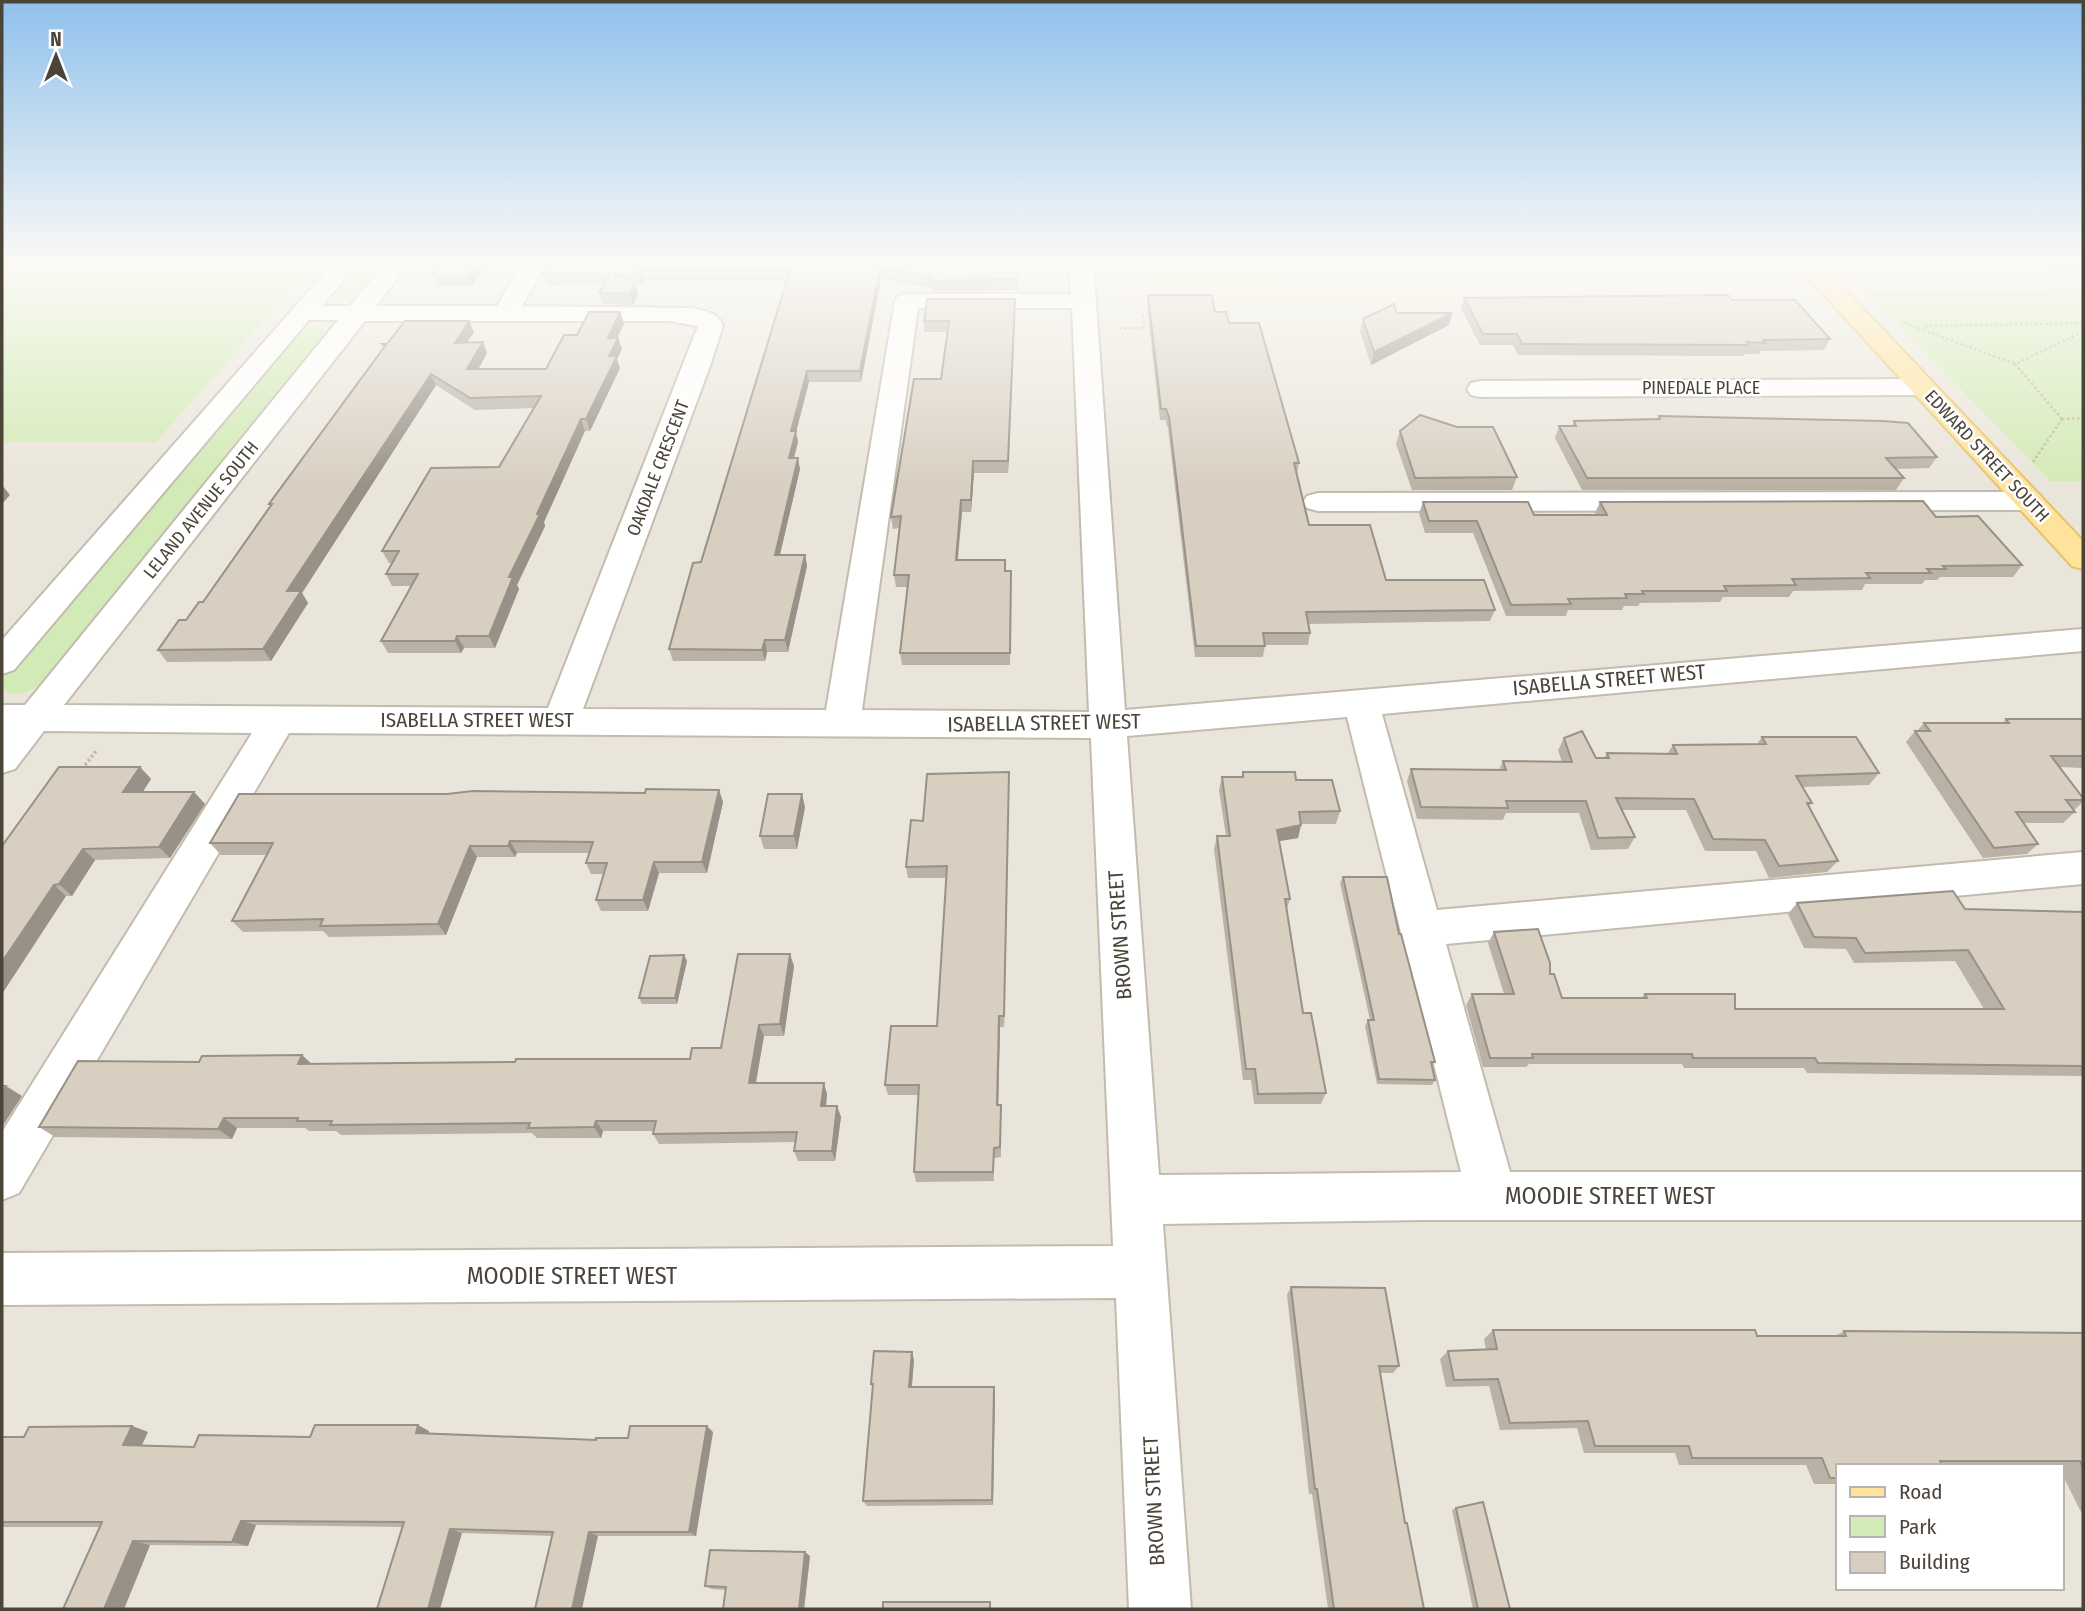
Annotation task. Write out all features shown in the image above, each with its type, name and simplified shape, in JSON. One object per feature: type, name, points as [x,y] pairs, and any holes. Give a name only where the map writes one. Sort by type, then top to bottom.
[{"type":"main road","name":"EDWARD STREET SOUTH","points":[[1875,336],[2083,559]]},
{"type":"street","points":[[2,662],[283,336]]},
{"type":"street","name":"LELAND AVENUE SOUTH","points":[[2,759],[18,718],[339,336]]},
{"type":"street","name":"OAKDALE CRESCENT","points":[[561,720],[707,336]]},
{"type":"street","points":[[842,723],[902,336]]},
{"type":"street","name":"BROWN STREET","points":[[1085,336],[1160,1609]]},
{"type":"street","name":"PINEDALE PLACE","points":[[1480,389],[1922,387]]},
{"type":"street","points":[[1318,502],[2023,495]]},
{"type":"street","name":"ISABELLA STREET WEST","points":[[18,718],[1106,725],[2083,640]]},
{"type":"street","points":[[1361,703],[1492,1196]]},
{"type":"street","points":[[2,1176],[279,719]]},
{"type":"street","points":[[1421,929],[2083,868]]},
{"type":"street","name":"MOODIE STREET WEST","points":[[1137,1199],[2083,1196]]},
{"type":"street","name":"MOODIE STREET WEST","points":[[2,1279],[1142,1272]]},
{"type":"path","points":[[1943,336],[2015,364],[2062,419]]},
{"type":"path","points":[[2015,364],[2074,336]]},
{"type":"path","points":[[2062,419],[2083,418]]},
{"type":"path","points":[[2023,495],[2062,419]]},
{"type":"shaded area","points":[[2,336],[1909,336],[2050,481],[2083,481],[2083,1609],[2,1609]]},
{"type":"green space","points":[[2,336],[250,336],[156,442],[2,442]]},
{"type":"green space","points":[[296,336],[321,336],[52,677],[35,688],[15,693],[2,689],[2,681]]},
{"type":"green space","points":[[1909,336],[2083,336],[2083,481],[2050,481]]},
{"type":"building","points":[[393,336],[459,336],[455,343],[483,342],[467,369],[546,369],[563,336],[618,338],[609,356],[617,356],[586,419],[581,419],[537,514],[540,514],[509,577],[513,577],[489,636],[457,636],[455,641],[381,641],[418,574],[386,574],[399,551],[382,551],[431,468],[499,467],[541,396],[470,398],[431,374],[287,591],[301,591],[263,649],[158,650],[179,620],[186,620],[199,602],[203,602],[272,504],[269,504],[385,346],[382,344],[387,344]]},
{"type":"building","points":[[770,336],[867,336],[860,371],[807,371],[791,431],[796,431],[789,458],[798,458],[775,555],[805,555],[785,640],[765,640],[762,650],[669,649],[693,563],[701,562]]},
{"type":"building","points":[[947,336],[1013,336],[1008,461],[973,461],[971,500],[961,500],[956,560],[1005,560],[1005,571],[1011,571],[1010,653],[900,653],[909,575],[894,575],[901,516],[891,517],[914,379],[941,379]]},
{"type":"building","points":[[1153,336],[1263,336],[1299,463],[1294,463],[1309,525],[1370,525],[1386,580],[1484,580],[1495,610],[1306,612],[1310,633],[1263,633],[1265,646],[1196,646],[1169,417],[1166,409],[1161,409]]},
{"type":"building","points":[[1369,336],[1406,336],[1374,352]]},
{"type":"building","points":[[1518,336],[1827,336],[1830,339],[1763,340],[1765,343],[1747,342],[1748,345],[1522,344]]},
{"type":"building","points":[[1420,415],[1457,427],[1493,427],[1517,477],[1415,478],[1400,431]]},
{"type":"building","points":[[1659,416],[1908,423],[1937,457],[1886,458],[1904,478],[1587,478],[1559,426],[1576,426],[1574,421],[1660,419]]},
{"type":"building","points":[[1923,501],[1936,517],[1978,516],[2022,565],[1943,566],[1946,569],[1927,569],[1931,573],[1866,573],[1870,578],[1792,579],[1796,585],[1724,586],[1727,591],[1642,591],[1644,594],[1625,594],[1627,598],[1568,599],[1571,604],[1511,605],[1477,521],[1429,521],[1423,502],[1528,502],[1534,515],[1607,515],[1600,502]]},
{"type":"building","points":[[2006,719],[2083,719],[2083,756],[2051,756],[2083,800],[2066,800],[2075,812],[2016,812],[2038,844],[1994,848],[1915,731],[1930,731],[1924,723],[2009,723]]},
{"type":"building","points":[[1582,731],[1596,758],[1609,758],[1607,753],[1677,754],[1673,745],[1766,744],[1762,737],[1856,737],[1879,773],[1796,776],[1812,803],[1807,803],[1838,861],[1779,866],[1765,840],[1713,839],[1694,799],[1616,798],[1635,837],[1598,838],[1586,801],[1506,801],[1508,808],[1421,807],[1411,769],[1506,770],[1503,761],[1572,762],[1564,738]]},
{"type":"building","points":[[59,767],[140,767],[123,792],[194,792],[159,847],[83,849],[59,884],[54,885],[2,962],[2,846]]},
{"type":"building","points":[[1009,772],[1004,1016],[999,1016],[997,1105],[1001,1105],[1000,1147],[994,1148],[993,1172],[914,1172],[919,1085],[885,1085],[891,1026],[937,1026],[947,866],[906,867],[911,820],[923,821],[927,774]]},
{"type":"building","points":[[1243,772],[1295,772],[1296,780],[1332,780],[1340,811],[1299,812],[1301,825],[1277,830],[1290,899],[1285,899],[1303,1013],[1311,1013],[1326,1093],[1258,1094],[1255,1069],[1246,1069],[1217,836],[1230,836],[1222,777],[1243,777]]},
{"type":"building","points":[[646,789],[719,790],[702,862],[654,862],[643,900],[596,900],[607,863],[586,863],[593,842],[510,841],[508,846],[470,846],[438,924],[320,926],[323,919],[232,921],[273,843],[210,843],[239,794],[447,794],[473,791],[645,793]]},
{"type":"building","points":[[768,794],[802,794],[794,836],[760,836]]},
{"type":"building","points":[[1343,877],[1387,877],[1399,934],[1435,1062],[1431,1062],[1435,1080],[1379,1079],[1368,1020],[1374,1020]]},
{"type":"building","points":[[1953,891],[1965,909],[2083,912],[2083,1066],[1818,1063],[1815,1058],[1693,1058],[1692,1054],[1532,1054],[1533,1058],[1490,1058],[1472,994],[1514,994],[1494,932],[1538,929],[1550,963],[1550,974],[1554,974],[1562,998],[1735,994],[1735,1009],[2004,1009],[1968,950],[1865,953],[1856,938],[1814,937],[1797,903]]},
{"type":"building","points":[[738,954],[790,954],[780,1024],[759,1025],[749,1083],[824,1083],[821,1106],[837,1106],[832,1151],[794,1151],[797,1132],[653,1134],[656,1121],[596,1121],[594,1127],[528,1128],[530,1123],[330,1125],[332,1121],[297,1121],[298,1118],[224,1118],[218,1129],[39,1127],[78,1061],[199,1062],[202,1056],[302,1055],[298,1064],[515,1062],[516,1059],[690,1059],[692,1048],[721,1048]]},
{"type":"building","points":[[684,955],[675,998],[639,998],[650,956]]},
{"type":"building","points":[[1291,1287],[1385,1288],[1399,1366],[1379,1366],[1405,1523],[1424,1609],[1334,1609],[1315,1489]]},
{"type":"building","points":[[1493,1330],[1755,1330],[1757,1336],[1846,1336],[1844,1331],[2083,1333],[2083,1467],[2080,1461],[1836,1464],[1836,1478],[1830,1478],[1822,1458],[1692,1458],[1689,1446],[1595,1446],[1588,1421],[1510,1423],[1498,1379],[1454,1380],[1448,1351],[1497,1349]]},
{"type":"building","points":[[874,1351],[912,1352],[909,1387],[994,1387],[992,1500],[863,1501]]},
{"type":"building","points":[[315,1425],[418,1425],[416,1433],[596,1440],[628,1438],[630,1426],[707,1426],[689,1532],[589,1532],[572,1609],[535,1609],[553,1532],[450,1529],[428,1609],[377,1609],[404,1522],[241,1521],[232,1542],[133,1541],[104,1609],[63,1609],[102,1522],[2,1522],[2,1437],[24,1437],[29,1427],[132,1426],[123,1445],[194,1447],[199,1435],[310,1437]]},
{"type":"building","points":[[1483,1502],[1510,1609],[1478,1609],[1456,1508]]},
{"type":"building","points":[[710,1550],[805,1552],[799,1609],[723,1609],[726,1587],[705,1586]]},
{"type":"building","points":[[883,1602],[990,1602],[990,1609],[883,1609]]}]
